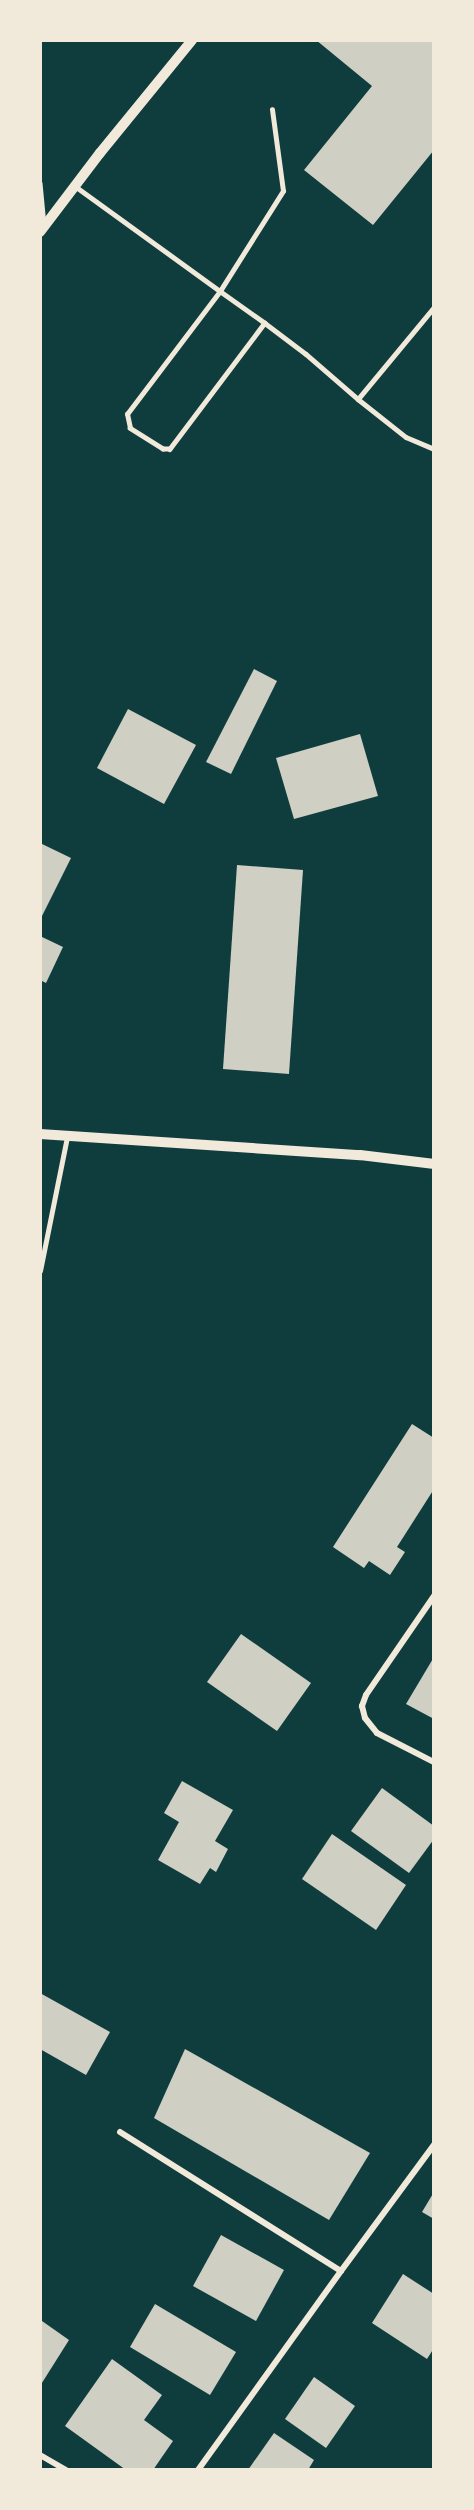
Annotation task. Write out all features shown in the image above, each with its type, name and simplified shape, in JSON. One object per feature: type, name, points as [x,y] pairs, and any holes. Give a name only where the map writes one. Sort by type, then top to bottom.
[{"type":"street","points":[[42,230],[192,40]]},
{"type":"street","points":[[40,1134],[360,1155],[434,1164]]},
{"type":"street","points":[[434,1596],[366,1695],[362,1706],[365,1718],[377,1733],[434,1762]]},
{"type":"street","points":[[120,2132],[341,2271]]},
{"type":"street","points":[[198,2469],[434,2145]]},
{"type":"street","points":[[40,2455],[66,2469]]},
{"type":"lane","points":[[265,323],[170,449],[164,449],[130,428],[127,414],[220,291],[283,191],[272,110]]},
{"type":"lane","points":[[40,183],[42,230]]},
{"type":"lane","points":[[75,186],[265,323],[406,437],[434,450]]},
{"type":"lane","points":[[357,399],[434,307]]},
{"type":"lane","points":[[40,1271],[67,1137]]},
{"type":"building","points":[[316,40],[434,40],[434,150],[373,225],[304,170],[372,86]]},
{"type":"building","points":[[254,669],[277,681],[231,774],[206,762]]},
{"type":"building","points":[[128,709],[196,745],[164,804],[97,768]]},
{"type":"building","points":[[360,734],[378,796],[294,819],[276,758]]},
{"type":"building","points":[[40,843],[71,858],[40,920]]},
{"type":"building","points":[[237,865],[303,870],[289,1074],[223,1069]]},
{"type":"building","points":[[40,936],[63,947],[46,983],[40,980]]},
{"type":"building","points":[[412,1424],[434,1438],[434,1489],[397,1547],[405,1552],[390,1575],[369,1561],[364,1568],[333,1547]]},
{"type":"building","points":[[241,1634],[311,1683],[277,1731],[207,1682]]},
{"type":"building","points":[[434,1657],[434,1719],[406,1704]]},
{"type":"building","points":[[182,1781],[233,1810],[215,1841],[228,1849],[216,1872],[210,1868],[200,1884],[158,1860],[179,1822],[164,1813]]},
{"type":"building","points":[[382,1788],[434,1826],[434,1839],[409,1873],[351,1831]]},
{"type":"building","points":[[332,1834],[406,1885],[376,1930],[302,1879]]},
{"type":"building","points":[[40,1993],[110,2032],[86,2075],[40,2049]]},
{"type":"building","points":[[185,2049],[370,2153],[329,2220],[154,2118]]},
{"type":"building","points":[[434,2192],[434,2219],[422,2212]]},
{"type":"building","points":[[221,2235],[284,2270],[256,2321],[193,2286]]},
{"type":"building","points":[[403,2274],[434,2294],[434,2348],[427,2359],[372,2323]]},
{"type":"building","points":[[155,2304],[236,2352],[210,2395],[130,2347]]},
{"type":"building","points":[[42,2321],[69,2340],[40,2386],[40,2323]]},
{"type":"building","points":[[112,2359],[162,2395],[144,2420],[173,2441],[153,2470],[126,2470],[65,2426]]},
{"type":"building","points":[[314,2377],[355,2406],[326,2448],[285,2419]]},
{"type":"building","points":[[274,2433],[314,2460],[308,2470],[248,2470]]}]
